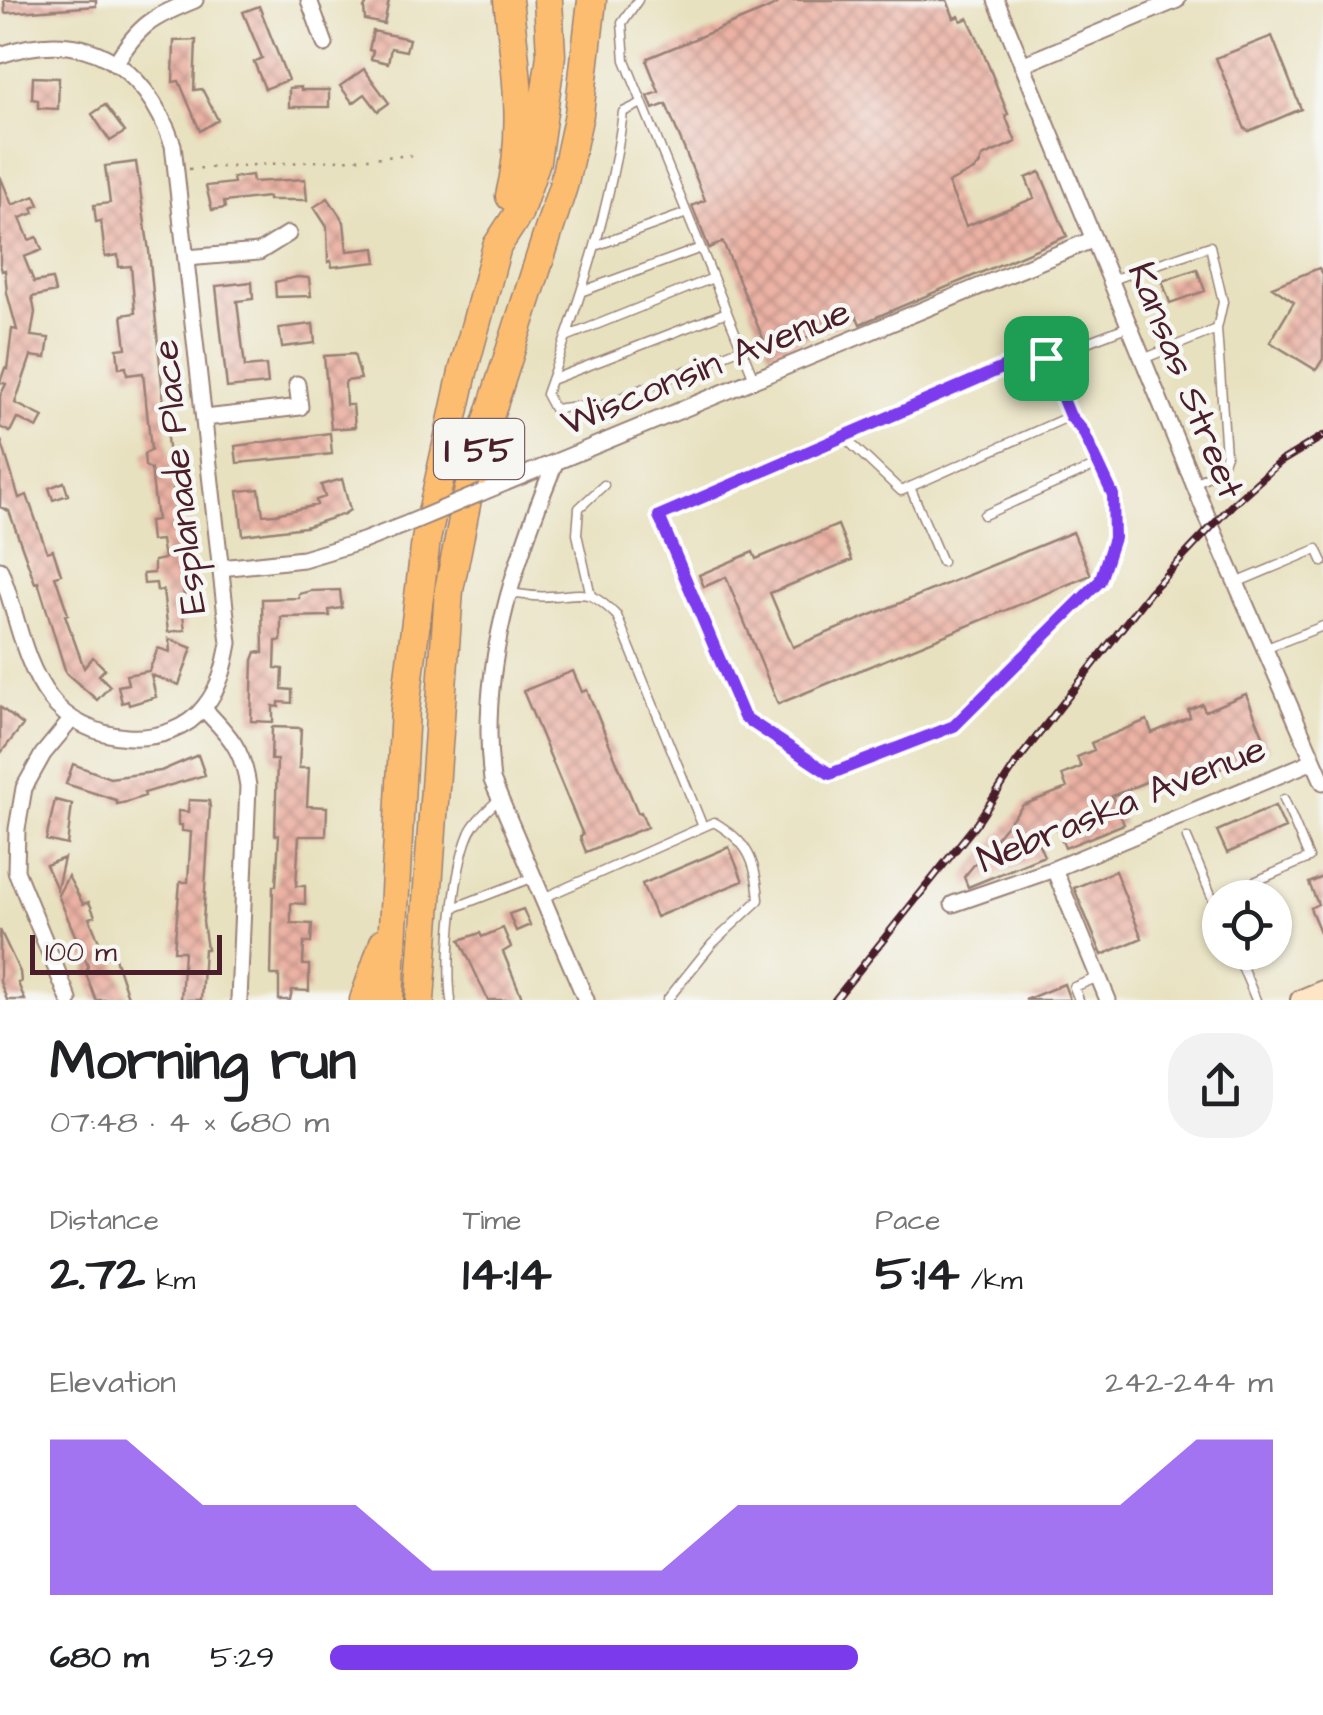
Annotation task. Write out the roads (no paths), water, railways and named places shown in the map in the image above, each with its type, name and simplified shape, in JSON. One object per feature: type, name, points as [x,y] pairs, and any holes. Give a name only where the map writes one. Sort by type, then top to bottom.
[{"type":"highway","points":[[498,246],[514,177],[520,100],[508,0]]},
{"type":"highway","name":"I 55","points":[[389,1000],[405,710],[426,540],[463,372],[498,246],[518,214],[536,161],[550,55],[548,0]]},
{"type":"highway","name":"I 55","points":[[420,1000],[450,590],[474,464],[564,183],[579,114],[588,6]]},
{"type":"highway","points":[[364,1000],[397,902]]},
{"type":"main road","points":[[1301,1000],[1323,991]]},
{"type":"street","points":[[115,64],[134,33],[155,16],[195,0]]},
{"type":"street","points":[[309,0],[325,44]]},
{"type":"street","name":"Kansas Street","points":[[996,0],[1194,484],[1323,782]]},
{"type":"street","points":[[1022,65],[1177,0]]},
{"type":"street","name":"Esplanade Place","points":[[0,55],[54,44],[92,51],[137,79],[160,110],[172,144],[229,642],[223,676],[204,709]]},
{"type":"street","points":[[186,258],[259,252],[288,234]]},
{"type":"street","name":"Wisconsin Avenue","points":[[221,568],[303,559],[363,542],[1094,239]]},
{"type":"street","points":[[205,418],[300,407],[297,384]]},
{"type":"street","points":[[556,463],[531,522],[508,593],[487,741],[492,780],[586,1000]]},
{"type":"street","points":[[0,570],[34,676],[53,703],[72,719],[104,735],[139,738],[177,729],[204,709],[229,735],[245,760],[248,786],[239,1000]]},
{"type":"street","points":[[69,1000],[16,871],[16,829],[24,788],[43,754],[72,719]]},
{"type":"street","name":"Nebraska Avenue","points":[[952,904],[1054,869],[1313,761]]},
{"type":"street","points":[[1054,869],[1108,1000]]},
{"type":"lane","points":[[638,0],[622,23],[624,60],[755,382]]},
{"type":"lane","points":[[642,103],[623,112],[617,163],[582,292],[546,394],[554,409],[578,406],[589,411],[741,348]]},
{"type":"lane","points":[[594,246],[686,213]]},
{"type":"lane","points":[[1111,280],[1210,246],[1223,302],[1217,329],[1226,455],[1220,470],[1194,484]]},
{"type":"lane","points":[[582,292],[701,248]]},
{"type":"lane","points":[[566,337],[713,278]]},
{"type":"lane","points":[[551,380],[727,312]]},
{"type":"lane","points":[[1046,358],[1070,416],[1083,431],[1113,495],[1114,538],[1100,581],[954,726],[830,774],[744,717],[659,516],[1014,363],[1046,358],[1129,326]]},
{"type":"lane","points":[[1142,359],[1217,329]]},
{"type":"lane","points":[[844,436],[901,491],[1070,416]]},
{"type":"lane","points":[[984,515],[1097,466]]},
{"type":"lane","points":[[591,596],[577,534],[579,508],[604,485]]},
{"type":"lane","points":[[910,487],[942,562]]},
{"type":"lane","points":[[1236,583],[1318,549],[1323,562]]},
{"type":"lane","points":[[508,593],[548,597],[574,592],[600,598],[617,616],[703,826]]},
{"type":"lane","points":[[1264,649],[1323,626]]},
{"type":"lane","points":[[452,1000],[449,981],[457,884],[470,831],[500,798]]},
{"type":"lane","points":[[1259,880],[1310,858],[1284,798]]},
{"type":"lane","points":[[542,898],[714,822],[740,838],[757,876],[759,900],[712,944],[668,1000]]},
{"type":"lane","points":[[1188,838],[1205,880]]},
{"type":"lane","points":[[456,907],[534,877]]},
{"type":"lane","points":[[1244,970],[1256,1000]]},
{"type":"lane","points":[[1080,1000],[1074,987],[1098,976]]},
{"type":"railway","points":[[835,1000],[977,823],[1017,762],[1150,592],[1232,505],[1280,462],[1323,436]]}]
